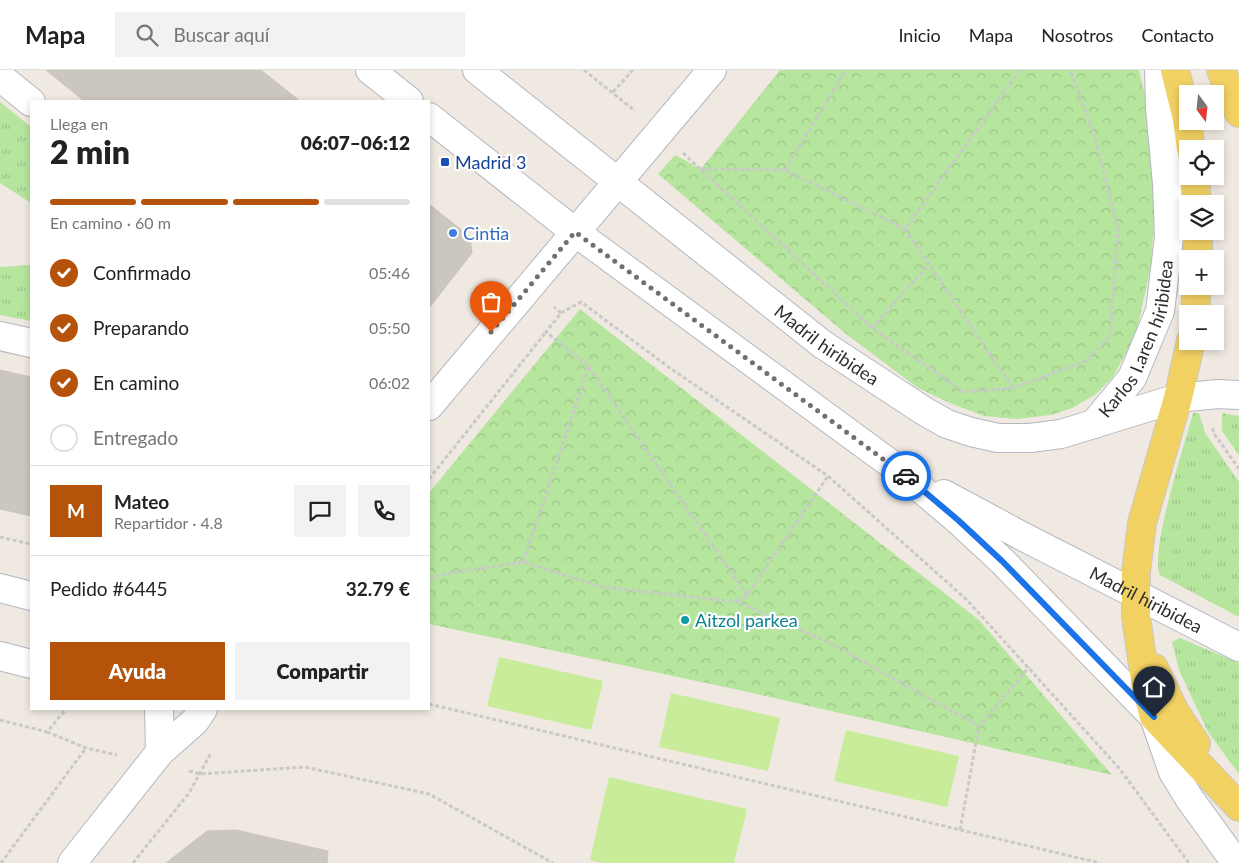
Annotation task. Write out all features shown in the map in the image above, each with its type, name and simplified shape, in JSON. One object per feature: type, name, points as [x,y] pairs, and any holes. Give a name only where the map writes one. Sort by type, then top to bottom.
[{"type":"main road","points":[[370,70],[408,100]]},
{"type":"main road","name":"Madril hiribidea","points":[[477,70],[822,344],[924,412],[947,424],[998,438],[1030,438],[1061,434],[1178,398],[1218,394],[1239,395]]},
{"type":"main road","points":[[430,405],[712,70]]},
{"type":"main road","name":"Karlos I.aren hiribidea","points":[[1094,424],[1132,378],[1160,311],[1169,237],[1167,184],[1160,108],[1160,70]]},
{"type":"main road","points":[[1175,70],[1190,140]]},
{"type":"main road","points":[[1221,70],[1239,113]]},
{"type":"main road","points":[[0,77],[30,101]]},
{"type":"main road","name":"Madril hiribidea","points":[[430,118],[575,232],[895,467],[958,520],[1002,561],[1154,717]]},
{"type":"main road","points":[[0,336],[30,343]]},
{"type":"main road","points":[[1173,772],[1154,717],[1146,686],[1136,605],[1138,550],[1142,523],[1178,398],[1189,350]]},
{"type":"main road","name":"Madril hiribidea","points":[[895,467],[1020,535],[1136,605],[1239,647]]},
{"type":"main road","points":[[0,588],[30,596]]},
{"type":"main road","points":[[1136,605],[1146,649],[1174,710],[1236,804]]},
{"type":"main road","points":[[0,656],[30,664]]},
{"type":"main road","points":[[1128,690],[1189,798],[1236,863]]},
{"type":"main road","points":[[156,758],[159,710]]},
{"type":"main road","points":[[72,863],[156,758],[195,721],[202,710]]},
{"type":"main road","points":[[1154,717],[1236,804]]},
{"type":"path","points":[[584,70],[613,92],[660,133]]},
{"type":"path","points":[[613,92],[633,70]]},
{"type":"path","points":[[785,170],[846,70]]},
{"type":"path","points":[[905,229],[1020,70]]},
{"type":"path","points":[[1013,388],[905,229],[785,170],[701,169],[872,328],[963,392],[1013,388],[1086,361],[1110,336],[1118,229],[1094,134],[1070,70]]},
{"type":"path","points":[[872,328],[929,264]]},
{"type":"path","points":[[529,287],[561,313]]},
{"type":"path","points":[[430,478],[561,313],[581,302],[670,368],[828,476],[967,600],[1119,768],[1189,863]]},
{"type":"path","points":[[546,332],[589,366],[748,596]]},
{"type":"path","points":[[523,562],[589,366]]},
{"type":"path","points":[[738,602],[748,596],[828,476]]},
{"type":"path","points":[[0,537],[30,544]]},
{"type":"path","points":[[430,580],[444,574],[523,562],[602,587],[738,602],[830,643],[979,726]]},
{"type":"path","points":[[960,830],[979,726],[1029,667]]},
{"type":"path","points":[[430,704],[1100,863]]},
{"type":"path","points":[[47,732],[65,710]]},
{"type":"path","points":[[0,720],[47,732],[86,748],[156,758],[200,774],[305,768],[429,794],[553,863]]},
{"type":"path","points":[[1,863],[86,748]]},
{"type":"path","points":[[133,863],[189,793],[200,774]]},
{"type":"green space","points":[[780,70],[1139,70],[1148,108],[1154,174],[1151,266],[1136,334],[1113,377],[1096,394],[1072,408],[1051,415],[1016,419],[984,416],[950,403],[918,388],[846,334],[658,174],[675,155],[701,169]]},
{"type":"green space","points":[[0,102],[30,126],[30,202],[0,183]]},
{"type":"green space","points":[[30,265],[30,321],[0,315],[0,267]]},
{"type":"green space","points":[[580,309],[979,620],[1112,775],[748,692],[430,624],[430,492]]},
{"type":"green space","points":[[1193,413],[1199,413],[1205,433],[1239,482],[1239,617],[1160,575],[1158,563],[1159,545],[1163,522]]},
{"type":"green space","points":[[1222,413],[1239,416],[1239,455],[1222,431]]},
{"type":"green space","points":[[1180,638],[1239,663],[1239,774],[1208,732],[1179,670],[1172,642]]},
{"type":"green space","points":[[499,657],[603,681],[591,730],[487,706]]},
{"type":"green space","points":[[671,693],[780,718],[768,771],[659,747]]},
{"type":"green space","points":[[846,730],[959,756],[947,807],[834,781]]},
{"type":"green space","points":[[609,777],[747,809],[734,863],[603,863],[590,860]]},
{"type":"building","points":[[46,70],[261,70],[299,100],[83,100]]},
{"type":"building","points":[[430,205],[470,237],[472,253],[430,307]]},
{"type":"building","points":[[0,370],[30,377],[30,516],[0,509]]},
{"type":"building","points":[[236,830],[328,851],[327,863],[166,863],[207,831]]},
{"type":"way so far","points":[[491,332],[575,232],[906,476]]},
{"type":"place","name":"Madrid 3","points":[[445,162]]},
{"type":"place","name":"Cintia","points":[[453,233]]},
{"type":"place","name":"Aitzol parkea","points":[[685,620]]},
{"type":"route","points":[[906,476],[958,520],[1002,561],[1154,717]]}]
